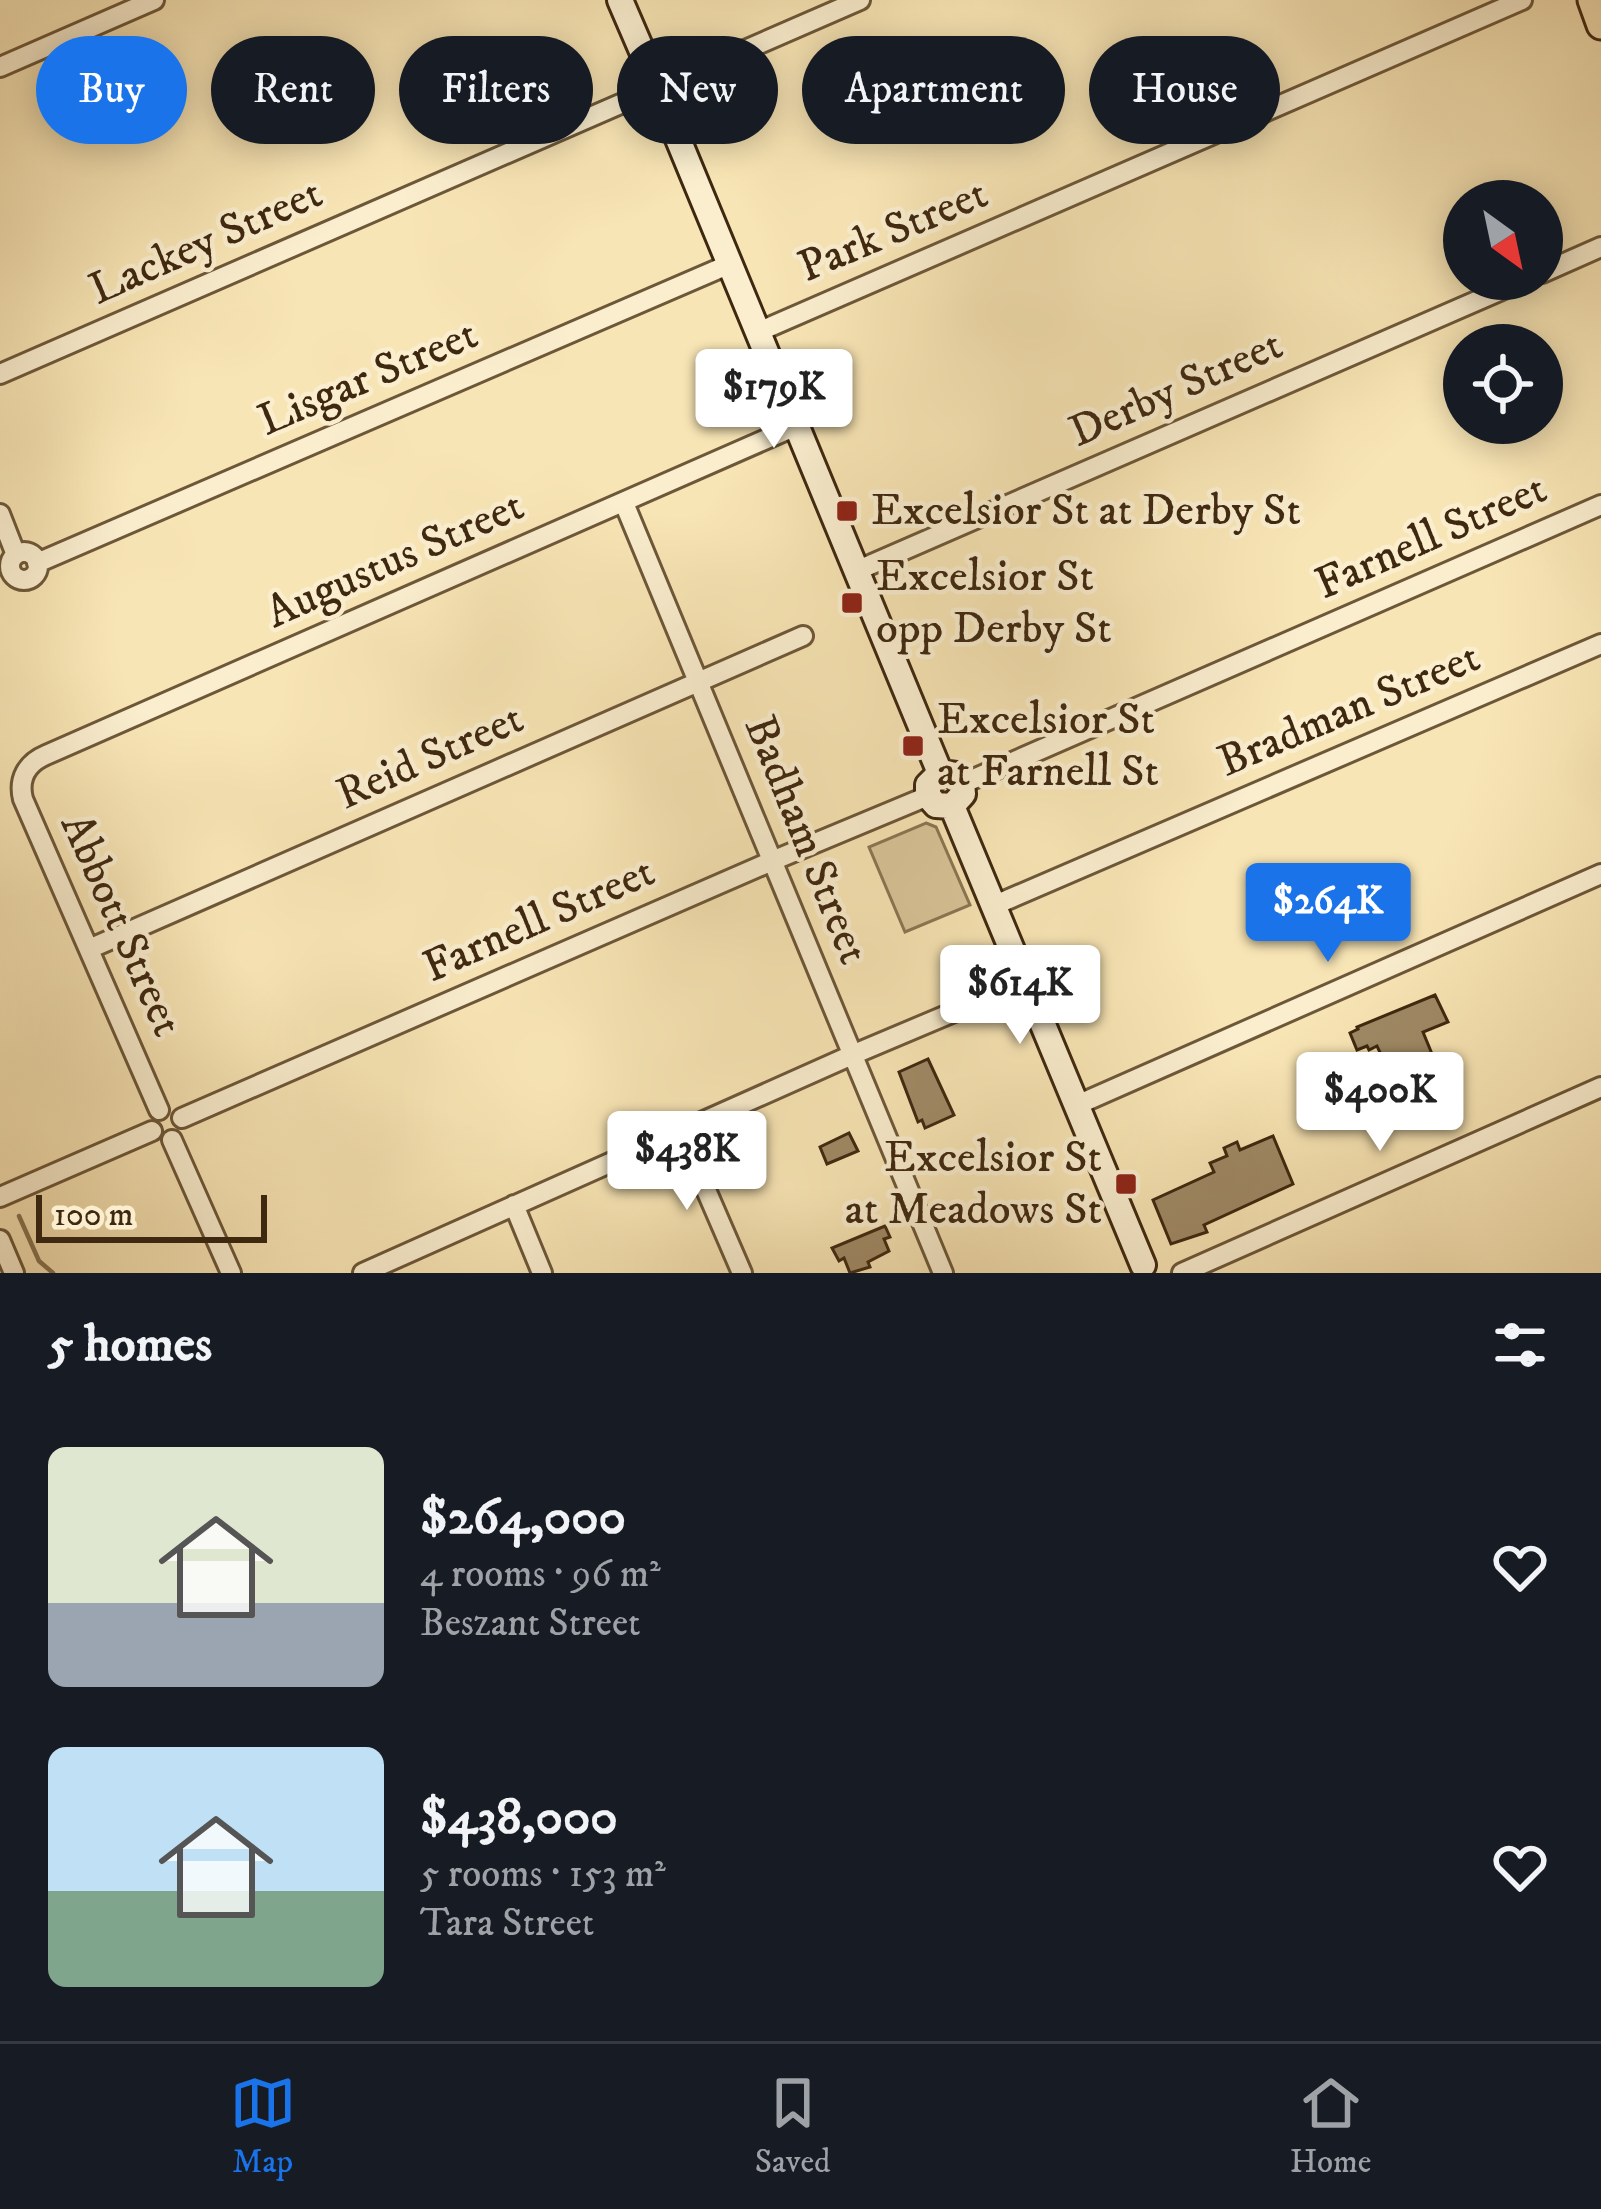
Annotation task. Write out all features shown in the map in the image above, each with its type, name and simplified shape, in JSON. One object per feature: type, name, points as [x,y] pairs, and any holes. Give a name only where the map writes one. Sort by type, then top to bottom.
[{"type":"main road","points":[[1592,0],[1601,25]]},
{"type":"street","points":[[0,67],[154,0]]},
{"type":"street","points":[[620,0],[636,36]]},
{"type":"street","name":"Lackey Street","points":[[777,36],[860,0]]},
{"type":"street","name":"Park Street","points":[[758,332],[1522,0]]},
{"type":"street","name":"Lackey Street","points":[[0,374],[617,106]]},
{"type":"street","points":[[681,144],[1144,1270]]},
{"type":"street","points":[[1563,263],[1601,247]]},
{"type":"street","name":"Lisgar Street","points":[[10,570],[29,554],[37,563],[730,264]]},
{"type":"street","name":"Derby Street","points":[[856,571],[1479,300]]},
{"type":"street","name":"Augustus Street","points":[[26,770],[46,755],[796,426]]},
{"type":"street","name":"Badham Street","points":[[625,503],[943,1273]]},
{"type":"street","name":"Farnell Street","points":[[182,1118],[1601,505]]},
{"type":"street","points":[[0,514],[10,570]]},
{"type":"street","name":"Reid Street","points":[[88,949],[803,636]]},
{"type":"street","name":"Bradman Street","points":[[994,904],[1601,644]]},
{"type":"street","name":"Abbott Street","points":[[26,770],[23,799],[159,1110]]},
{"type":"street","points":[[1077,1105],[1601,874]]},
{"type":"street","points":[[363,1273],[1025,982]]},
{"type":"street","points":[[1182,1273],[1601,1087]]},
{"type":"street","points":[[159,1110],[175,1110],[182,1118],[182,1129],[172,1140],[158,1138],[152,1131],[151,1122],[159,1110]]},
{"type":"street","points":[[0,1197],[152,1131]]},
{"type":"street","points":[[682,1132],[742,1273]]},
{"type":"street","points":[[172,1140],[231,1273]]},
{"type":"street","points":[[514,1205],[542,1273]]},
{"type":"street","points":[[0,1240],[14,1273]]},
{"type":"shaded area","points":[[926,823],[936,827],[970,905],[905,932],[869,847]]},
{"type":"building","points":[[1435,995],[1448,1022],[1423,1032],[1432,1054],[1401,1067],[1395,1054],[1383,1059],[1377,1046],[1357,1050],[1350,1033],[1357,1027]]},
{"type":"building","points":[[928,1059],[954,1115],[925,1128],[922,1120],[918,1122],[899,1072]]},
{"type":"building","points":[[849,1133],[858,1151],[827,1164],[820,1147]]},
{"type":"building","points":[[1273,1136],[1293,1184],[1204,1225],[1207,1232],[1171,1244],[1153,1200],[1214,1172],[1210,1163],[1227,1156],[1224,1148],[1237,1142],[1240,1150]]},
{"type":"building","points":[[885,1226],[889,1251],[868,1262],[870,1267],[850,1273],[844,1258],[839,1261],[832,1248]]},
{"type":"waterway","points":[[19,1216],[39,1261],[53,1273]]},
{"type":"place","name":"Excelsior St at Derby St","points":[[847,511]]},
{"type":"place","name":"Excelsior St opp Derby St","points":[[852,603]]},
{"type":"place","name":"Excelsior St at Farnell St","points":[[913,746]]},
{"type":"place","name":"Excelsior St at Meadows St","points":[[1126,1184]]}]
